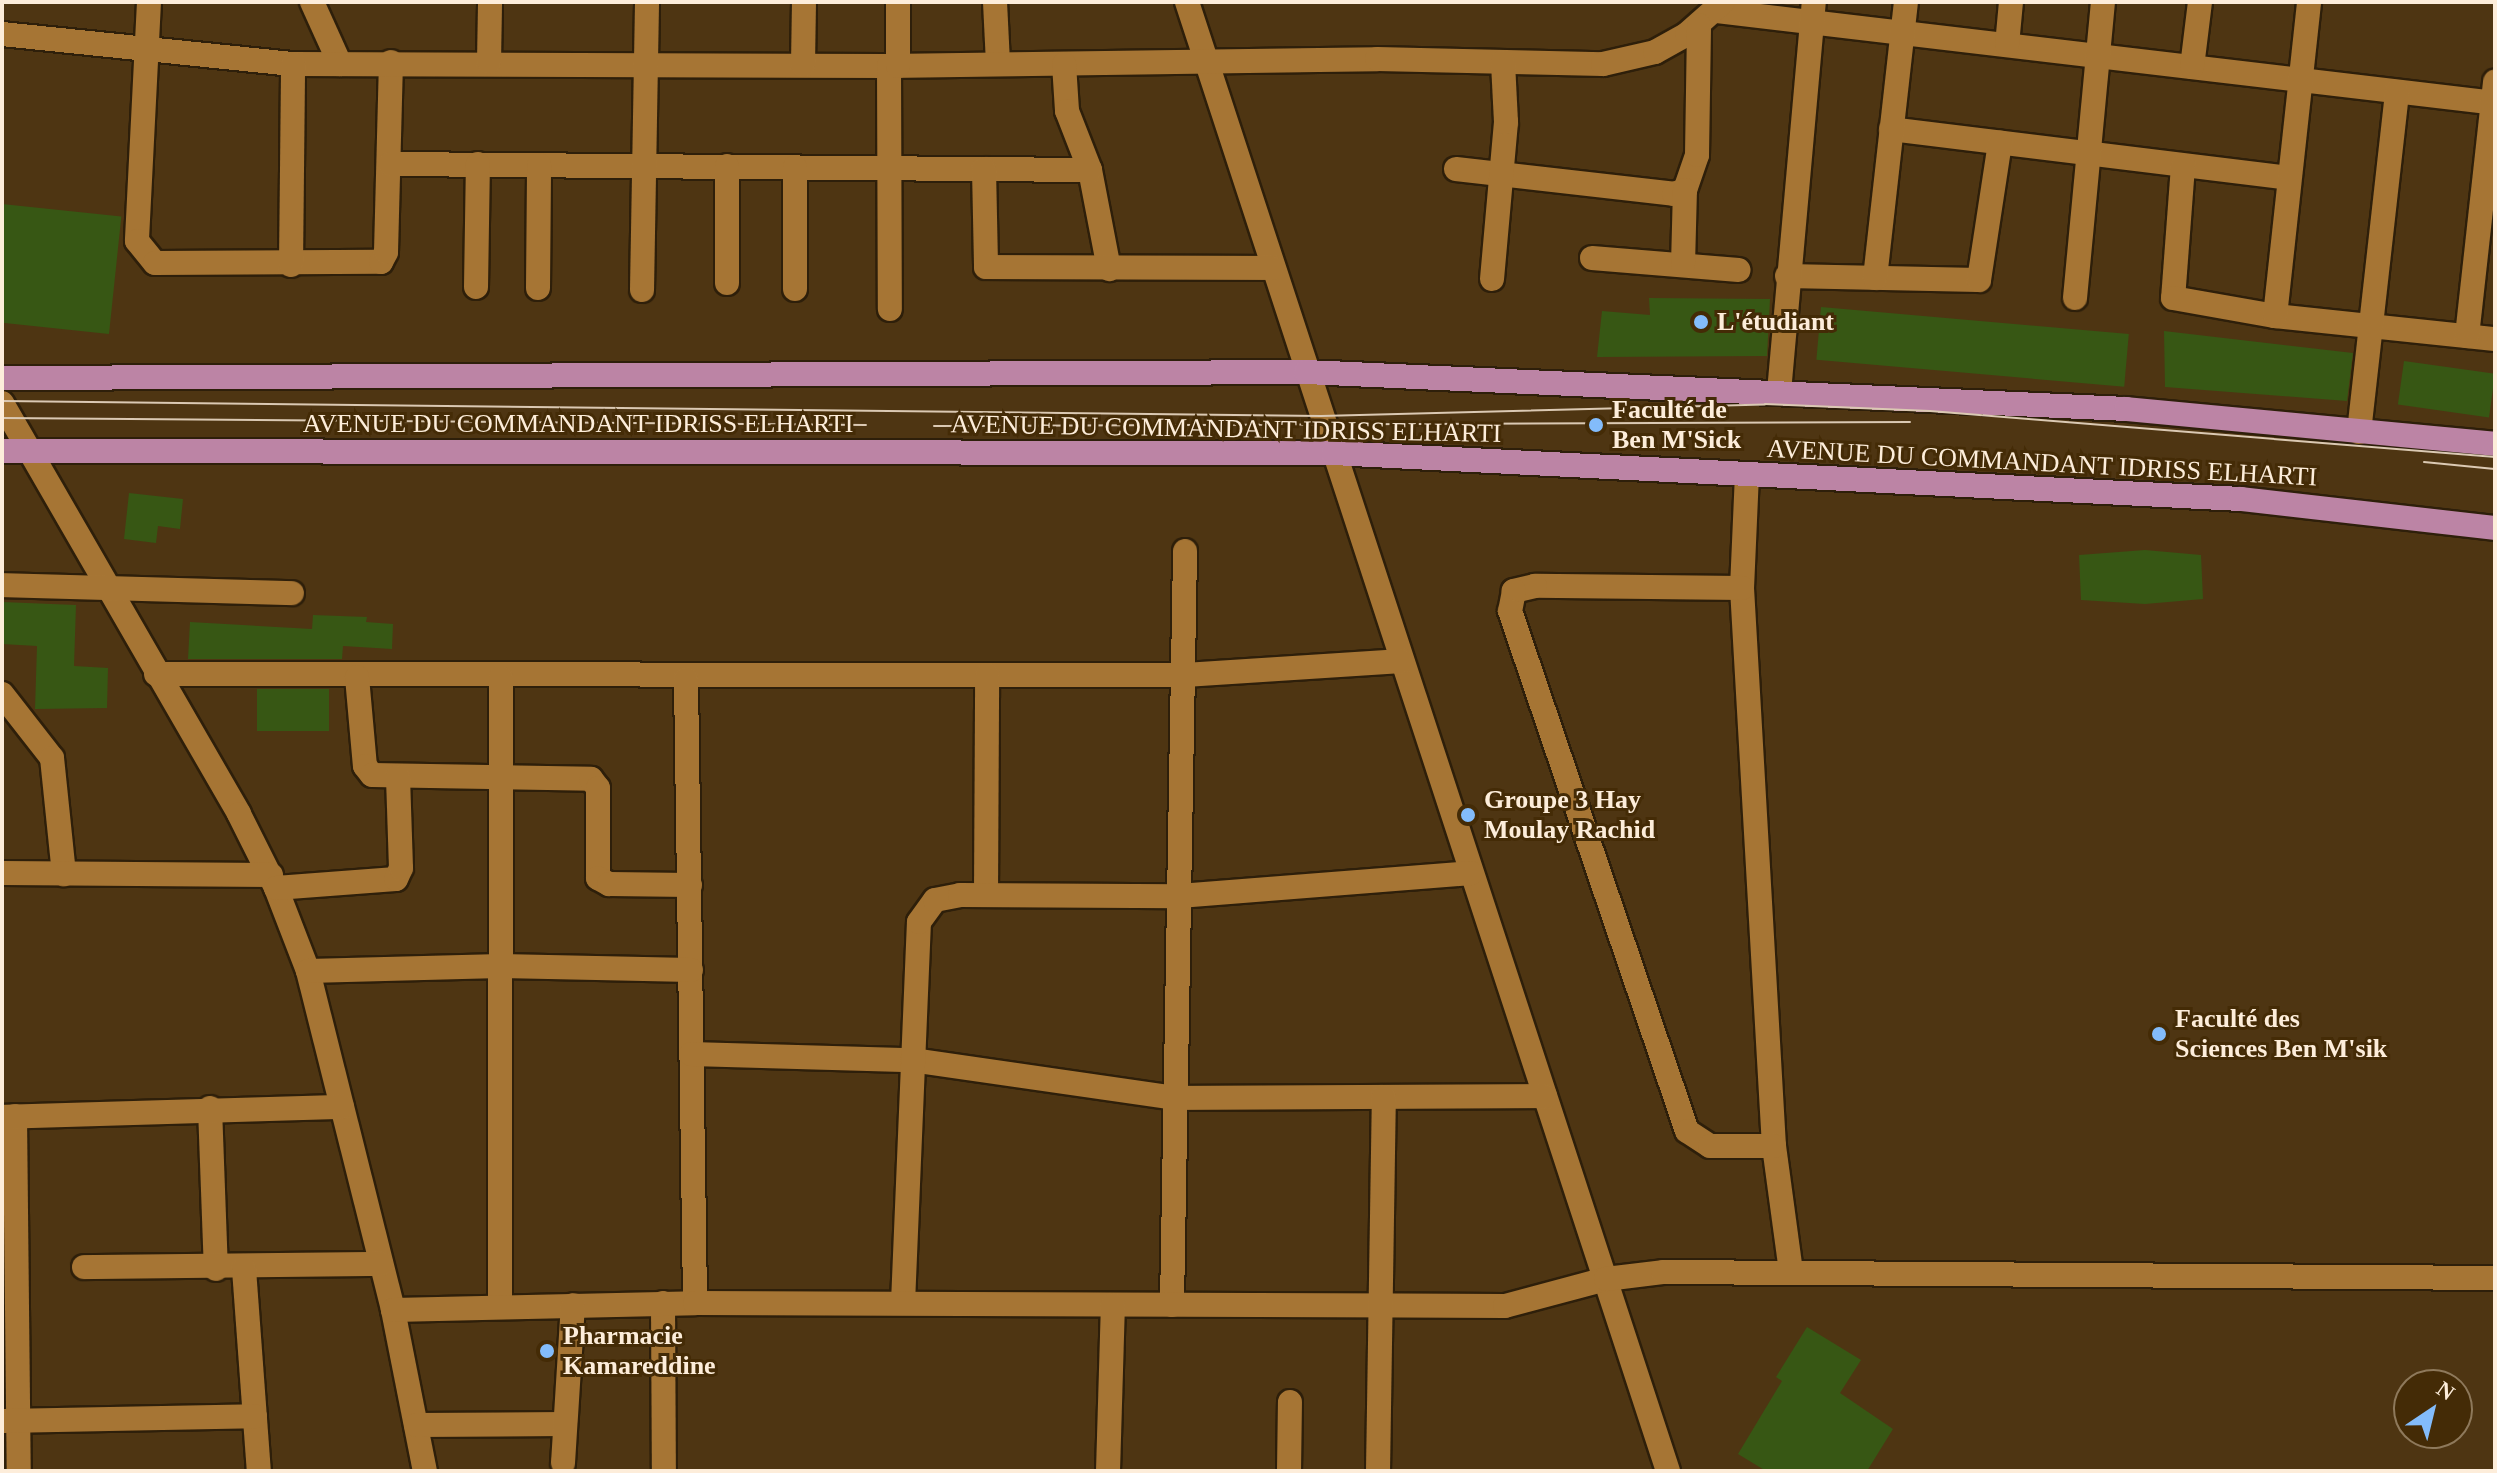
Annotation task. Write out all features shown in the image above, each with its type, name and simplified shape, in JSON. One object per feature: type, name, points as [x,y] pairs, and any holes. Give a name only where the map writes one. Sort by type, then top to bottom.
[{"type":"main road","name":"AVENUE DU COMMANDANT IDRISS ELHARTI","points":[[2,378],[1306,372],[2126,409],[2495,444]]},
{"type":"main road","name":"AVENUE DU COMMANDANT IDRISS ELHARTI","points":[[2,451],[1333,453],[2241,499],[2495,528]]},
{"type":"street","points":[[149,2],[139,248],[155,263],[168,266],[381,262],[386,252],[391,62]]},
{"type":"street","points":[[312,2],[340,64]]},
{"type":"street","points":[[489,62],[490,2]]},
{"type":"street","points":[[642,290],[647,2]]},
{"type":"street","points":[[803,65],[804,2]]},
{"type":"street","points":[[890,309],[890,168],[898,2]]},
{"type":"street","points":[[995,2],[998,64]]},
{"type":"street","points":[[1187,2],[1668,1471]]},
{"type":"street","points":[[1875,278],[1906,2]]},
{"type":"street","points":[[2007,45],[2011,2]]},
{"type":"street","points":[[2075,298],[2103,2]]},
{"type":"street","points":[[2192,67],[2200,2]]},
{"type":"street","points":[[2275,316],[2309,2]]},
{"type":"street","points":[[2,34],[293,64],[1603,64],[1655,52],[1713,12],[1812,12],[1902,33],[2397,92],[2494,96],[2467,336]]},
{"type":"street","points":[[1683,265],[1685,190],[1697,155],[1713,12]]},
{"type":"street","points":[[1779,392],[1812,12]]},
{"type":"street","points":[[1492,279],[1501,175],[1503,62]]},
{"type":"street","points":[[291,265],[293,64]]},
{"type":"street","points":[[1064,64],[1067,111],[1090,170],[1109,269]]},
{"type":"street","points":[[2359,432],[2397,92]]},
{"type":"street","points":[[1891,129],[2289,178]]},
{"type":"street","points":[[1787,276],[1979,280],[2000,143]]},
{"type":"street","points":[[390,164],[1090,170]]},
{"type":"street","points":[[476,287],[478,164]]},
{"type":"street","points":[[538,288],[539,165]]},
{"type":"street","points":[[727,166],[727,283]]},
{"type":"street","points":[[2183,166],[2173,298],[2275,316],[2495,339]]},
{"type":"street","points":[[795,167],[795,289]]},
{"type":"street","points":[[984,169],[986,267],[1272,268]]},
{"type":"street","points":[[1456,169],[1674,194],[1685,190]]},
{"type":"street","points":[[1592,258],[1739,270]]},
{"type":"street","points":[[2,403],[273,882],[308,971],[393,1310],[425,1471]]},
{"type":"street","points":[[1747,474],[1742,588],[1774,1146],[1791,1271]]},
{"type":"street","points":[[1172,1305],[1185,551]]},
{"type":"street","points":[[2,585],[104,585],[292,593]]},
{"type":"street","points":[[1742,588],[1535,586],[1514,591],[1510,611],[1687,1131],[1710,1146],[1774,1146]]},
{"type":"street","points":[[156,674],[686,679],[1185,675],[1402,661]]},
{"type":"street","points":[[986,895],[987,675]]},
{"type":"street","points":[[357,677],[365,766],[372,775],[591,779],[598,788],[598,878],[609,884],[690,885]]},
{"type":"street","points":[[500,1306],[501,678]]},
{"type":"street","points":[[686,679],[695,1303]]},
{"type":"street","points":[[2,694],[52,758],[64,874]]},
{"type":"street","points":[[2,873],[273,882],[396,879],[401,868],[398,777]]},
{"type":"street","points":[[903,1303],[919,922],[935,900],[986,895],[1179,896],[1471,873]]},
{"type":"street","points":[[308,971],[501,966],[691,970]]},
{"type":"street","points":[[691,1054],[912,1060],[1176,1098],[1545,1096]]},
{"type":"street","points":[[1378,1471],[1384,1097]]},
{"type":"street","points":[[19,1471],[10,1421],[9,1116],[210,1108],[342,1107]]},
{"type":"street","points":[[210,1108],[216,1269]]},
{"type":"street","points":[[84,1267],[244,1269],[381,1264]]},
{"type":"street","points":[[244,1269],[259,1471]]},
{"type":"street","points":[[393,1310],[663,1303],[1505,1306],[1606,1279],[1663,1272],[2495,1278]]},
{"type":"street","points":[[663,1303],[664,1471]]},
{"type":"street","points":[[563,1463],[573,1305]]},
{"type":"street","points":[[1108,1471],[1113,1305]]},
{"type":"street","points":[[1289,1471],[1290,1402]]},
{"type":"street","points":[[10,1421],[255,1416]]},
{"type":"street","points":[[416,1425],[565,1424]]},
{"type":"building","points":[[2,204],[121,217],[109,334],[2,323]]},
{"type":"building","points":[[1649,298],[1770,299],[1767,356],[1597,357],[1602,311],[1650,315]]},
{"type":"building","points":[[1821,307],[2129,334],[2124,387],[1816,360]]},
{"type":"building","points":[[2164,331],[2353,353],[2347,401],[2165,387]]},
{"type":"building","points":[[2404,361],[2495,374],[2489,417],[2398,405]]},
{"type":"building","points":[[129,493],[183,499],[180,529],[158,526],[156,543],[124,539]]},
{"type":"building","points":[[2145,550],[2201,555],[2203,599],[2145,604],[2081,600],[2079,555]]},
{"type":"building","points":[[2,602],[76,605],[74,666],[108,668],[107,708],[35,709],[37,646],[2,644]]},
{"type":"building","points":[[313,615],[367,617],[366,622],[393,624],[392,649],[343,646],[342,659],[188,659],[190,622],[312,629]]},
{"type":"building","points":[[257,689],[329,689],[329,731],[257,731]]},
{"type":"building","points":[[1807,1327],[1861,1360],[1840,1393],[1893,1429],[1867,1471],[1766,1471],[1738,1454],[1782,1381],[1776,1377]]},
{"type":"tram line","points":[[2,401],[1321,416],[1765,404],[1930,411],[2495,457]]},
{"type":"tram line","points":[[2,418],[866,425]]},
{"type":"tram line","points":[[934,426],[1910,422]]},
{"type":"tram line","points":[[2424,462],[2495,469]]},
{"type":"place","name":"L'étudiant","points":[[1701,322]]},
{"type":"place","name":"Faculté de Ben M'Sick","points":[[1596,425]]},
{"type":"place","name":"Groupe 3 Hay Moulay Rachid","points":[[1468,815]]},
{"type":"place","name":"Faculté des Sciences Ben M'sik","points":[[2159,1034]]},
{"type":"place","name":"Pharmacie Kamareddine","points":[[547,1351]]}]
